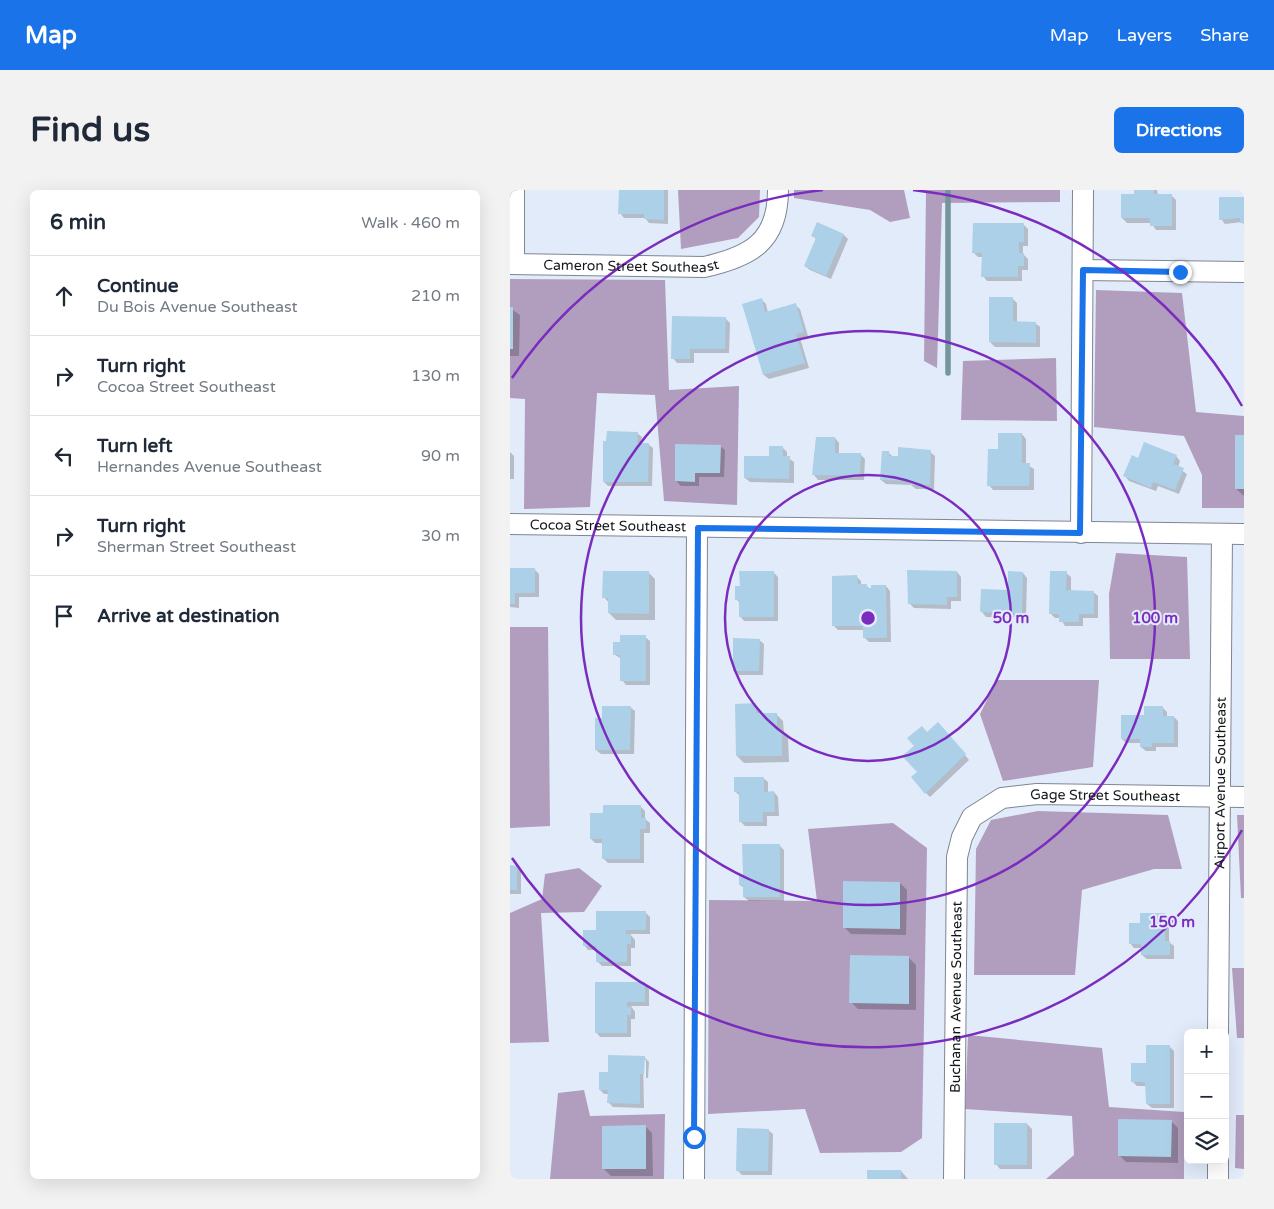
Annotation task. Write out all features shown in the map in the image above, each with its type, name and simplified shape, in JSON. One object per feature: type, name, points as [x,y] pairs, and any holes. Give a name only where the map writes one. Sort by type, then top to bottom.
[{"type":"street","points":[[512,264],[514,190]]},
{"type":"street","name":"Cameron Street Southeast","points":[[512,264],[704,267],[734,261],[749,253],[769,232],[778,190]]},
{"type":"street","points":[[1080,533],[1083,190]]},
{"type":"street","points":[[1083,270],[1244,272]]},
{"type":"street","name":"Cocoa Street Southeast","points":[[510,524],[1244,534]]},
{"type":"street","points":[[694,1179],[698,528]]},
{"type":"street","name":"Airport Avenue Southeast","points":[[1218,1029],[1222,534]]},
{"type":"street","name":"Gage Street Southeast","points":[[972,817],[1002,798],[1037,794],[1244,797]]},
{"type":"street","name":"Buchanan Avenue Southeast","points":[[954,1179],[957,857],[962,837],[972,817]]},
{"type":"street","points":[[1218,1164],[1218,1179]]},
{"type":"shaded area","points":[[678,190],[760,190],[759,217],[738,238],[681,249]]},
{"type":"shaded area","points":[[794,190],[904,190],[910,218],[890,222],[870,210],[794,198]]},
{"type":"shaded area","points":[[926,190],[1060,190],[1060,202],[942,203],[937,368],[924,361]]},
{"type":"shaded area","points":[[510,279],[665,280],[669,390],[739,386],[737,505],[664,501],[655,395],[597,393],[590,507],[524,509],[525,399],[510,398]]},
{"type":"shaded area","points":[[1096,290],[1182,293],[1196,412],[1244,416],[1244,508],[1202,508],[1202,475],[1184,436],[1094,427]]},
{"type":"shaded area","points":[[1056,358],[1057,421],[961,420],[963,361]]},
{"type":"shaded area","points":[[1116,553],[1187,557],[1190,659],[1110,659],[1109,594]]},
{"type":"shaded area","points":[[510,627],[548,627],[550,826],[510,828]]},
{"type":"shaded area","points":[[997,680],[1099,680],[1093,767],[1003,781],[980,714]]},
{"type":"shaded area","points":[[1038,811],[1168,815],[1182,869],[1154,869],[1082,890],[1075,975],[974,975],[976,849],[991,820]]},
{"type":"shaded area","points":[[1237,815],[1244,815],[1244,898],[1241,898]]},
{"type":"shaded area","points":[[893,823],[927,848],[922,1138],[901,1152],[820,1153],[805,1109],[708,1114],[709,900],[817,901],[808,829]]},
{"type":"shaded area","points":[[579,868],[602,886],[584,912],[541,913],[549,1042],[510,1043],[510,913],[542,899],[545,874]]},
{"type":"shaded area","points":[[1232,968],[1244,968],[1244,1038],[1237,1038]]},
{"type":"shaded area","points":[[968,1035],[1102,1048],[1109,1107],[1184,1112],[1184,1179],[1046,1179],[1074,1155],[1072,1116],[965,1109]]},
{"type":"shaded area","points":[[584,1090],[590,1116],[665,1114],[664,1179],[550,1179],[558,1093]]},
{"type":"shaded area","points":[[1236,1115],[1244,1115],[1244,1169],[1235,1168]]},
{"type":"building","points":[[619,190],[664,190],[664,220],[644,219],[644,214],[618,214]]},
{"type":"building","points":[[1134,190],[1154,190],[1154,194],[1172,194],[1172,226],[1150,226],[1150,218],[1121,218],[1121,194],[1134,194]]},
{"type":"building","points":[[1219,197],[1244,197],[1244,223],[1240,223],[1240,218],[1219,220]]},
{"type":"building","points":[[817,222],[844,234],[826,276],[804,266],[816,238],[811,236]]},
{"type":"building","points":[[973,223],[1024,223],[1024,242],[1019,242],[1019,253],[1024,253],[1024,266],[1018,266],[1018,277],[981,277],[982,253],[972,253]]},
{"type":"building","points":[[989,297],[1013,297],[1013,321],[1036,322],[1036,343],[989,342]]},
{"type":"building","points":[[762,298],[765,312],[796,303],[804,332],[796,334],[805,363],[763,375],[742,304]]},
{"type":"building","points":[[510,307],[513,307],[513,349],[510,349]]},
{"type":"building","points":[[672,316],[726,317],[725,349],[690,349],[690,359],[671,359]]},
{"type":"building","points":[[607,431],[638,432],[637,443],[649,443],[648,482],[603,482],[603,441],[606,441]]},
{"type":"building","points":[[998,433],[1022,433],[1022,463],[1030,463],[1029,486],[987,486],[988,449],[998,449]]},
{"type":"building","points":[[1235,435],[1244,435],[1244,489],[1235,489]]},
{"type":"building","points":[[816,437],[835,437],[835,453],[861,453],[860,476],[812,475]]},
{"type":"building","points":[[1144,442],[1177,455],[1173,464],[1184,468],[1175,490],[1153,482],[1151,488],[1123,476],[1132,455],[1138,458]]},
{"type":"building","points":[[675,444],[721,445],[720,473],[695,473],[695,482],[675,481]]},
{"type":"building","points":[[769,446],[783,446],[783,456],[790,456],[789,479],[744,478],[744,456],[769,456]]},
{"type":"building","points":[[898,447],[931,450],[930,485],[910,485],[910,481],[880,480],[882,451],[889,451],[889,456],[898,456]]},
{"type":"building","points":[[510,568],[535,568],[535,593],[515,593],[515,604],[510,604]]},
{"type":"building","points":[[907,570],[957,571],[957,597],[947,597],[947,605],[908,604]]},
{"type":"building","points":[[603,571],[649,571],[649,614],[608,613],[608,598],[602,598]]},
{"type":"building","points":[[739,571],[774,571],[774,617],[739,617],[739,600],[735,600],[735,586],[740,586]]},
{"type":"building","points":[[1008,571],[1023,572],[1022,613],[980,612],[981,589],[1008,590]]},
{"type":"building","points":[[1050,571],[1067,571],[1066,590],[1094,591],[1094,614],[1079,614],[1079,622],[1059,622],[1059,614],[1049,614]]},
{"type":"building","points":[[857,575],[858,584],[867,584],[867,588],[871,588],[871,585],[886,585],[887,638],[863,638],[863,626],[832,626],[832,576]]},
{"type":"building","points":[[620,635],[646,635],[646,681],[620,681],[620,655],[613,655],[613,642],[620,642]]},
{"type":"building","points":[[733,638],[760,639],[759,671],[733,671]]},
{"type":"building","points":[[756,703],[756,713],[777,713],[777,730],[782,730],[782,756],[736,756],[735,704]]},
{"type":"building","points":[[602,706],[631,706],[630,750],[595,750],[595,718],[602,718]]},
{"type":"building","points":[[1144,706],[1163,706],[1163,716],[1174,716],[1174,743],[1152,743],[1152,747],[1140,747],[1140,739],[1121,739],[1121,715],[1144,715]]},
{"type":"building","points":[[938,722],[966,754],[925,794],[911,777],[917,772],[902,756],[914,746],[907,738],[922,726],[927,732]]},
{"type":"building","points":[[734,777],[764,777],[764,792],[774,791],[775,812],[763,812],[763,822],[739,822],[739,792],[734,792]]},
{"type":"building","points":[[603,805],[641,805],[641,818],[646,818],[646,829],[640,829],[640,859],[602,859],[602,839],[590,839],[590,813],[603,813]]},
{"type":"building","points":[[742,844],[780,844],[780,897],[743,897],[743,885],[739,885],[739,875],[743,875]]},
{"type":"building","points":[[510,865],[517,866],[517,890],[510,890]]},
{"type":"building","points":[[843,881],[900,882],[900,929],[843,928]]},
{"type":"building","points":[[596,911],[646,911],[646,930],[626,930],[626,934],[631,934],[631,944],[627,944],[627,962],[596,962],[596,946],[583,946],[583,930],[596,930]]},
{"type":"building","points":[[1140,913],[1165,913],[1165,941],[1170,941],[1170,955],[1141,955],[1141,944],[1129,944],[1129,923],[1140,923]]},
{"type":"building","points":[[850,955],[909,956],[909,1004],[849,1003]]},
{"type":"building","points":[[595,982],[645,982],[645,1002],[627,1002],[627,1007],[631,1007],[631,1015],[627,1015],[627,1033],[595,1033]]},
{"type":"building","points":[[1146,1045],[1170,1045],[1170,1104],[1146,1104],[1145,1082],[1131,1082],[1131,1063],[1146,1063]]},
{"type":"building","points":[[608,1055],[645,1056],[644,1074],[640,1074],[640,1104],[607,1103],[608,1090],[599,1090],[599,1072],[608,1072]]},
{"type":"building","points":[[1118,1119],[1172,1120],[1171,1157],[1118,1156]]},
{"type":"building","points":[[994,1123],[1027,1123],[1027,1165],[994,1165]]},
{"type":"building","points":[[646,1125],[646,1169],[602,1169],[602,1126]]},
{"type":"building","points":[[737,1128],[769,1129],[768,1171],[736,1171]]},
{"type":"building","points":[[867,1170],[901,1170],[901,1179],[867,1179]]},
{"type":"waterway","points":[[948,190],[948,373]]},
{"type":"route","points":[[694,1137],[698,528],[1080,533],[1083,270],[1180,272]]}]
